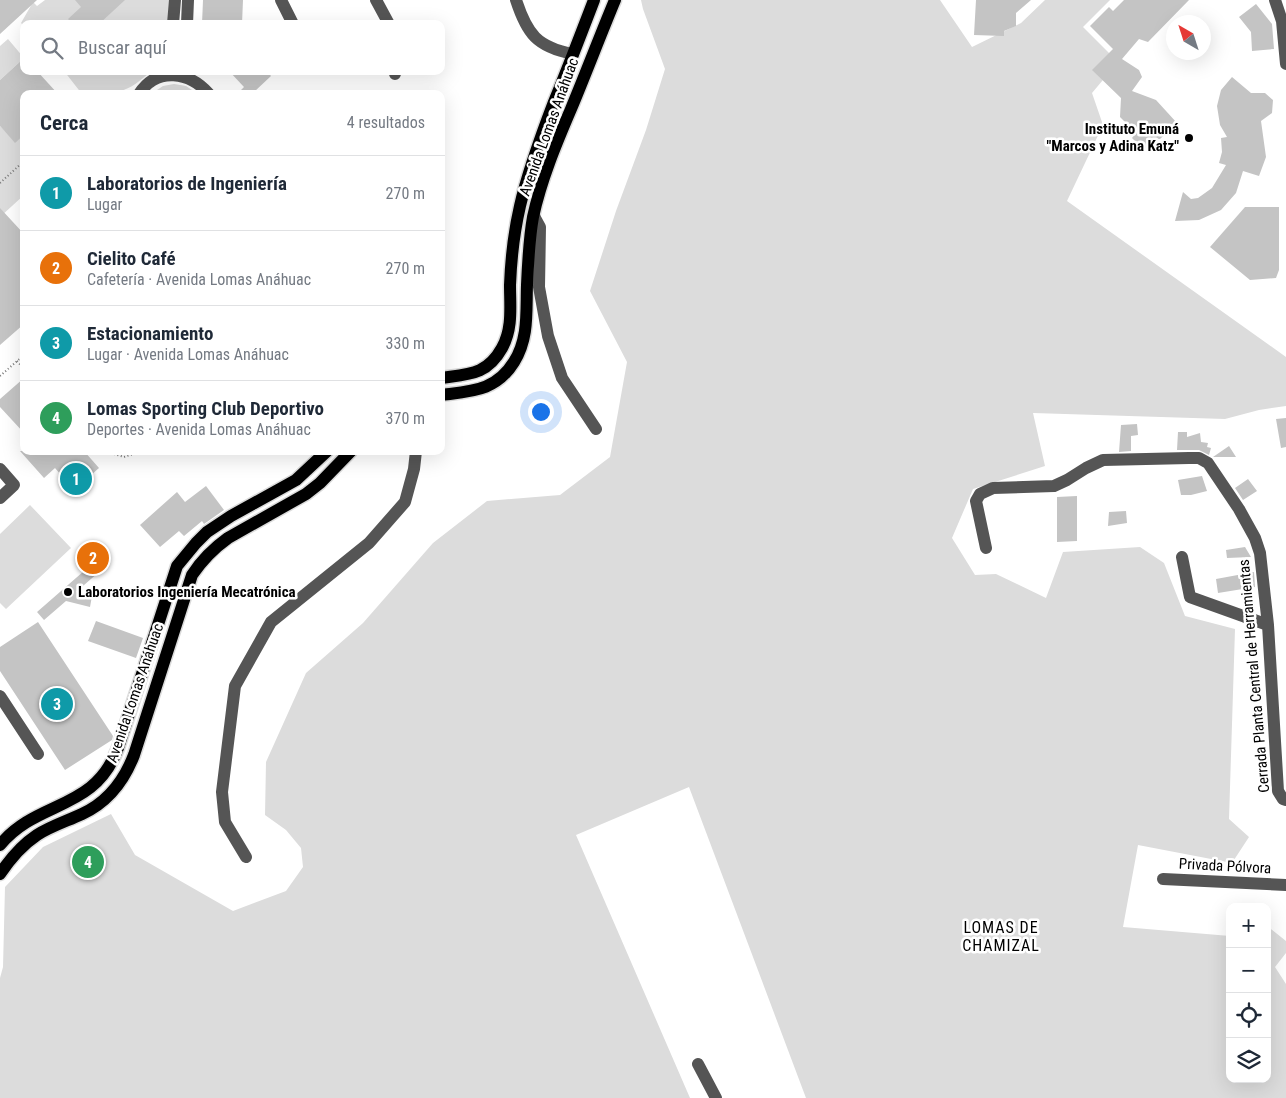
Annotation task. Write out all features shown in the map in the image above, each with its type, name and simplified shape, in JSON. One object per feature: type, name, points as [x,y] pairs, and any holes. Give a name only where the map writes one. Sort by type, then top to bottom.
[{"type":"main road","name":"Avenida Lomas Anáhuac","points":[[445,377],[481,371],[499,353],[507,338],[510,321],[512,258],[520,206],[530,169],[594,0]]},
{"type":"main road","name":"Avenida Lomas Anáhuac","points":[[445,394],[480,390],[490,386],[506,372],[523,344],[527,323],[529,260],[534,216],[558,140],[615,0]]},
{"type":"main road","name":"Avenida Lomas Anáhuac","points":[[0,845],[26,822],[84,794],[98,782],[110,766],[118,748],[177,566],[186,554],[207,532],[296,480],[323,455]]},
{"type":"main road","name":"Avenida Lomas Anáhuac","points":[[0,874],[25,844],[47,829],[93,808],[110,794],[124,776],[134,755],[192,575],[198,565],[228,538],[306,494],[320,483],[347,455]]},
{"type":"street","points":[[173,20],[175,0]]},
{"type":"street","points":[[187,20],[188,0]]},
{"type":"street","points":[[280,0],[291,20]]},
{"type":"street","points":[[376,0],[387,20]]},
{"type":"street","points":[[516,0],[529,31],[538,41],[548,48],[573,54]]},
{"type":"street","points":[[1278,1],[1286,64]]},
{"type":"street","points":[[143,90],[156,75]]},
{"type":"street","points":[[149,83],[161,77],[175,75]]},
{"type":"street","points":[[189,75],[206,90]]},
{"type":"street","points":[[534,216],[540,227],[539,287],[548,336],[562,378],[596,429]]},
{"type":"street","points":[[246,857],[225,822],[222,792],[235,686],[271,622],[369,543],[404,502],[414,469],[416,455]]},
{"type":"street","name":"Cerrada Planta Central de Herramientas","points":[[986,548],[976,501],[980,494],[993,488],[1054,486],[1104,460],[1199,458],[1208,463],[1256,538],[1260,553],[1268,625],[1278,791],[1283,799],[1286,800]]},
{"type":"street","points":[[0,469],[14,485],[0,498]]},
{"type":"street","points":[[1182,557],[1190,597],[1268,625]]},
{"type":"street","points":[[0,696],[38,754]]},
{"type":"street","name":"Privada Pólvora","points":[[1163,879],[1286,885]]},
{"type":"street","points":[[698,1064],[716,1098]]},
{"type":"path","points":[[0,183],[20,165]]},
{"type":"path","points":[[0,376],[20,358]]},
{"type":"path","points":[[17,361],[20,364]]},
{"type":"path","points":[[117,455],[124,457],[130,455]]},
{"type":"shaded area","points":[[45,0],[170,0],[169,20],[23,20],[33,2],[37,6]]},
{"type":"shaded area","points":[[641,0],[940,0],[972,47],[1021,23],[1045,0],[1110,0],[1083,27],[1118,62],[1092,93],[1103,125],[1067,201],[1286,357],[1286,406],[1259,410],[1225,419],[1033,413],[1045,466],[973,489],[952,538],[975,575],[996,574],[1046,598],[1063,552],[1140,547],[1164,563],[1185,616],[1235,629],[1229,819],[1249,837],[1232,863],[1138,845],[1123,927],[1226,936],[1226,1083],[1271,1083],[1271,929],[1286,941],[1286,953],[1275,967],[1286,984],[1286,1098],[806,1098],[689,787],[576,835],[690,1098],[0,1098],[0,978],[3,967],[5,887],[43,847],[111,814],[135,855],[233,911],[286,891],[303,867],[301,848],[286,830],[265,815],[266,762],[306,673],[363,623],[433,543],[487,501],[560,495],[610,457],[627,362],[590,291],[616,211],[646,130],[665,69]]},
{"type":"shaded area","points":[[8,39],[20,53],[20,62],[0,80],[0,46]]},
{"type":"shaded area","points":[[67,75],[146,75],[124,90],[79,90]]},
{"type":"shaded area","points":[[174,84],[186,86],[192,90],[157,90],[163,86]]},
{"type":"shaded area","points":[[0,126],[15,142],[20,138],[20,199],[0,217]]},
{"type":"shaded area","points":[[30,505],[71,548],[6,609],[0,603],[0,534]]},
{"type":"building","points":[[0,0],[37,0],[0,34]]},
{"type":"building","points":[[75,0],[125,0],[103,20],[68,19],[81,7]]},
{"type":"building","points":[[203,0],[243,0],[242,20],[202,20]]},
{"type":"building","points":[[976,0],[1031,0],[1016,13],[1016,26],[1004,31],[1004,36],[974,35]]},
{"type":"building","points":[[1124,0],[1189,0],[1174,15],[1166,15],[1166,24],[1148,42],[1139,39],[1122,59],[1139,70],[1142,77],[1132,91],[1156,100],[1177,123],[1160,139],[1153,138],[1146,148],[1132,138],[1136,133],[1120,117],[1121,98],[1092,70],[1113,49],[1090,26],[1109,7],[1113,11]]},
{"type":"building","points":[[1256,4],[1272,24],[1274,49],[1252,51],[1251,32],[1239,17]]},
{"type":"building","points":[[20,62],[20,75],[41,75],[54,90],[20,90],[20,139],[15,143],[0,126],[0,80]]},
{"type":"building","points":[[233,75],[271,76],[256,90],[241,90],[244,87]]},
{"type":"building","points":[[1232,77],[1251,93],[1265,93],[1273,100],[1272,113],[1261,121],[1266,157],[1259,176],[1243,171],[1236,193],[1221,210],[1199,220],[1175,221],[1183,192],[1191,199],[1198,198],[1212,188],[1226,165],[1219,163],[1222,152],[1221,138],[1227,137],[1220,125],[1217,106],[1221,90]]},
{"type":"building","points":[[1245,207],[1279,207],[1279,270],[1276,278],[1250,280],[1210,247]]},
{"type":"building","points":[[0,208],[20,230],[20,328],[0,345]]},
{"type":"building","points":[[20,382],[20,429],[0,407],[0,399]]},
{"type":"building","points":[[1286,418],[1286,447],[1281,448],[1276,419]]},
{"type":"building","points":[[1137,424],[1138,435],[1131,436],[1131,451],[1119,452],[1121,425]]},
{"type":"building","points":[[1178,432],[1187,432],[1187,437],[1200,433],[1201,442],[1208,443],[1207,447],[1211,448],[1209,455],[1199,450],[1177,450]]},
{"type":"building","points":[[1229,446],[1236,457],[1213,457]]},
{"type":"building","points":[[24,455],[88,455],[99,468],[74,490],[55,468],[44,478]]},
{"type":"building","points":[[1202,476],[1207,491],[1191,495],[1181,495],[1178,480]]},
{"type":"building","points":[[1248,479],[1257,491],[1243,500],[1235,488]]},
{"type":"building","points":[[206,486],[224,510],[204,524],[202,521],[184,536],[179,531],[160,547],[140,525],[177,492],[185,502]]},
{"type":"building","points":[[1077,496],[1077,541],[1057,542],[1057,497]]},
{"type":"building","points":[[1126,511],[1127,523],[1108,526],[1109,512]]},
{"type":"building","points":[[1245,547],[1251,557],[1227,558],[1226,550]]},
{"type":"building","name":"Laboratorios Ingeniería Mecatrónica","points":[[92,564],[99,572],[76,592],[92,596],[90,607],[66,601],[44,620],[37,612]]},
{"type":"building","points":[[1254,572],[1255,587],[1218,593],[1216,579]]},
{"type":"building","points":[[96,621],[143,638],[136,658],[88,641]]},
{"type":"building","points":[[38,622],[113,736],[112,740],[65,770],[0,671],[0,647]]},
{"type":"place","name":"Instituto Emuná \"Marcos y Adina Katz\"","points":[[1189,138]]},
{"type":"place","name":"Laboratorios de Ingeniería","points":[[76,479]]},
{"type":"place","name":"Cielito Café","points":[[93,558]]},
{"type":"place","name":"Laboratorios Ingeniería Mecatrónica","points":[[68,592]]},
{"type":"place","name":"Estacionamiento","points":[[57,704]]},
{"type":"place","name":"Lomas Sporting Club Deportivo","points":[[88,862]]},
{"type":"district","name":"LOMAS DE CHAMIZAL","points":[[1001,936]]}]
